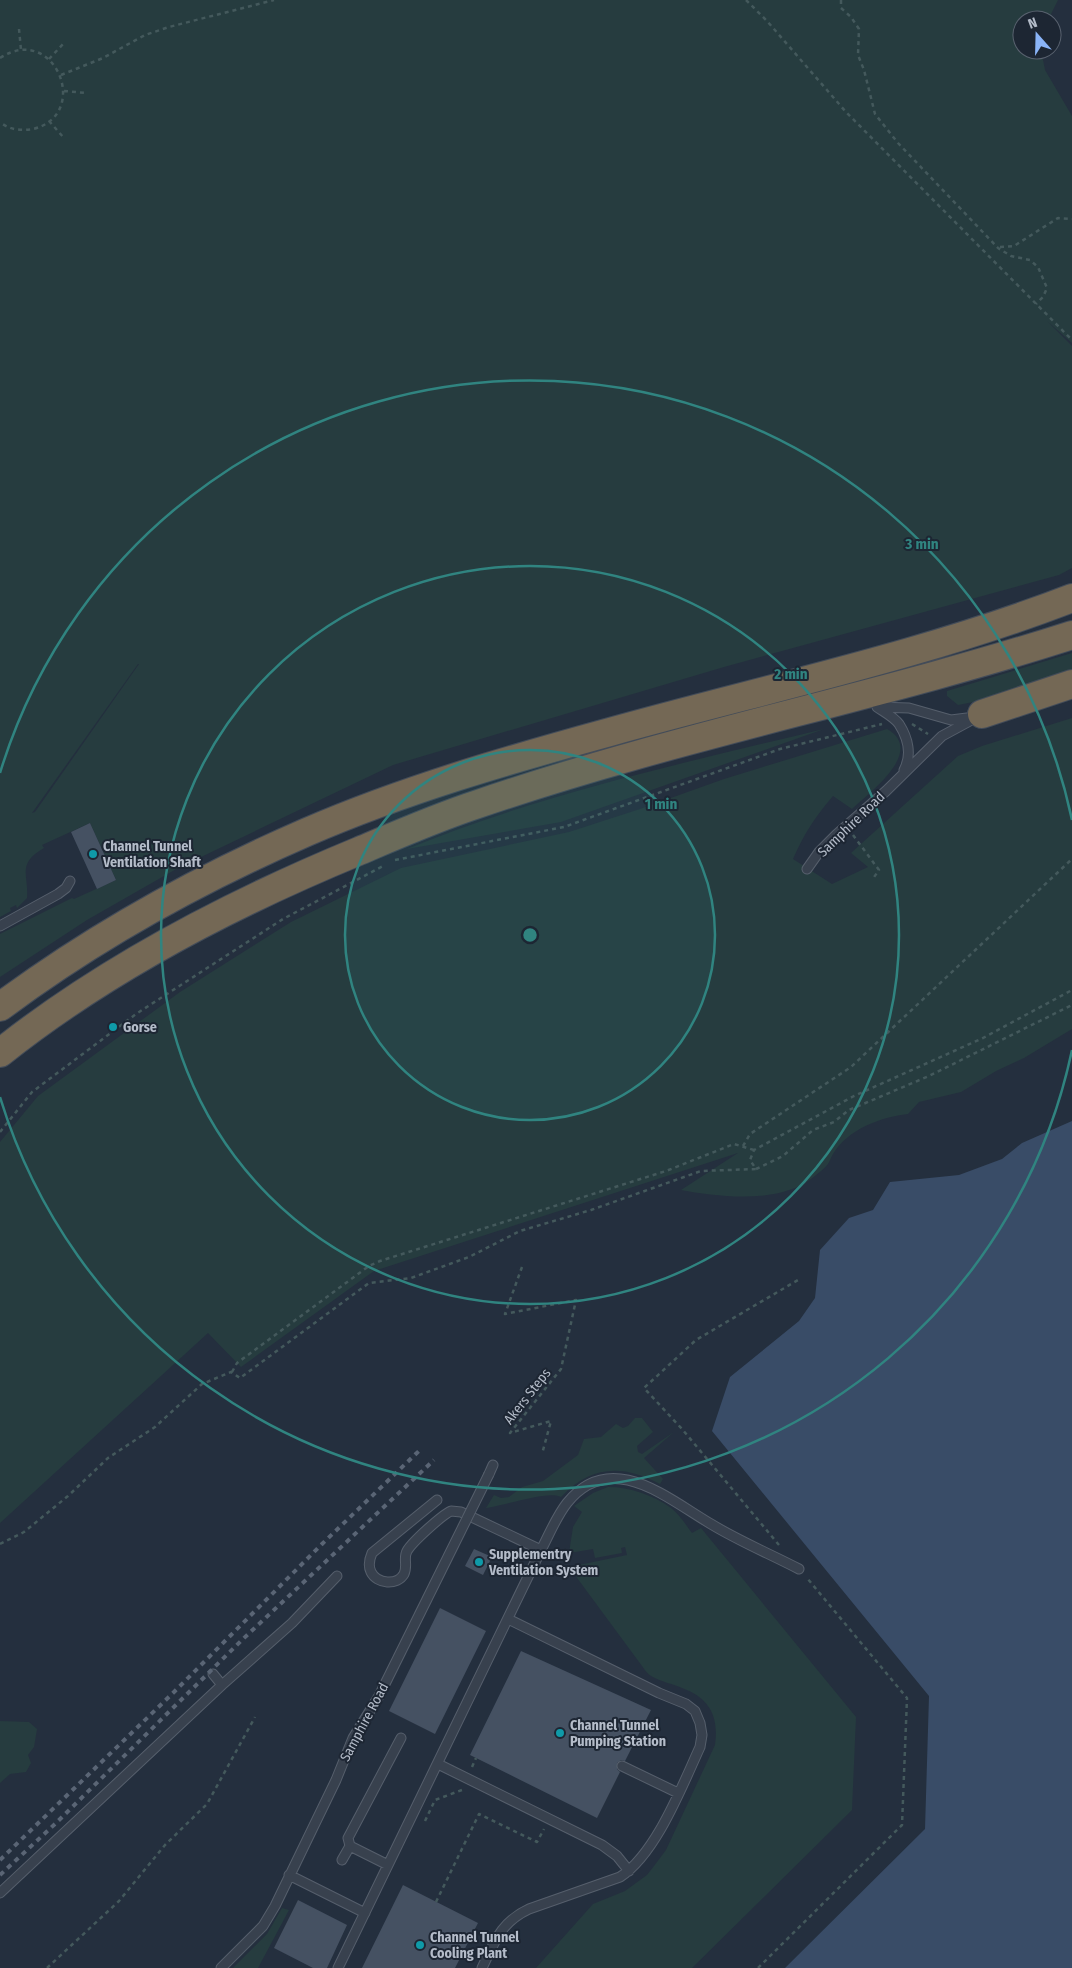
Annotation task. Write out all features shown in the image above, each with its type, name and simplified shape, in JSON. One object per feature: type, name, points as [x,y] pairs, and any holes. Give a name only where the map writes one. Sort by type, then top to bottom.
[{"type":"highway","points":[[0,1007],[107,936],[224,870],[308,832],[391,799],[510,760],[608,732],[805,682],[909,652],[994,626],[1072,598]]},
{"type":"highway","points":[[0,1053],[75,999],[123,968],[217,916],[307,872],[406,831],[478,804],[596,768],[915,682],[1072,635]]},
{"type":"highway","points":[[982,714],[1072,684]]},
{"type":"highway","points":[[711,736],[877,716]]},
{"type":"lane","points":[[877,716],[909,708],[950,720],[982,714]]},
{"type":"lane","name":"Samphire Road","points":[[807,869],[836,835],[942,736],[982,714]]},
{"type":"lane","name":"Samphire Road","points":[[877,716],[898,724],[907,740],[909,751],[907,762],[896,780]]},
{"type":"lane","points":[[0,926],[58,894],[66,888],[70,881]]},
{"type":"lane","name":"Samphire Road","points":[[221,1968],[263,1926],[275,1906],[336,1780],[353,1738],[379,1696],[491,1470]]},
{"type":"lane","points":[[338,1968],[541,1550],[563,1508],[572,1498],[594,1483],[617,1478],[643,1484],[661,1492],[711,1524],[799,1569]]},
{"type":"lane","points":[[437,1500],[372,1554],[369,1564],[370,1571],[379,1580],[386,1582],[399,1579],[404,1574],[408,1550],[451,1511],[461,1512],[541,1550]]},
{"type":"lane","points":[[0,1893],[222,1685],[292,1623],[338,1576]]},
{"type":"lane","points":[[482,1968],[499,1932],[517,1914],[529,1908],[620,1877],[629,1871],[655,1840],[702,1742],[702,1728],[698,1716],[691,1707],[508,1619]]},
{"type":"lane","points":[[213,1674],[222,1685]]},
{"type":"lane","points":[[342,1860],[350,1846],[348,1838],[401,1738]]},
{"type":"lane","points":[[438,1764],[602,1845],[617,1856],[629,1871]]},
{"type":"lane","points":[[622,1766],[678,1793]]},
{"type":"lane","points":[[350,1846],[388,1865]]},
{"type":"lane","points":[[290,1875],[365,1913]]},
{"type":"path","points":[[61,75],[103,58],[144,35],[161,29],[274,0]]},
{"type":"path","points":[[746,0],[767,21],[846,112],[1072,340]]},
{"type":"path","points":[[840,0],[841,8],[851,17],[859,29],[858,55],[864,70],[875,114],[898,143],[998,248],[1011,256],[1030,260],[1038,267],[1047,288],[1043,297],[1036,304]]},
{"type":"path","points":[[19,29],[21,50]]},
{"type":"path","points":[[49,59],[64,43]]},
{"type":"path","points":[[0,58],[8,53],[21,50],[41,54],[49,59],[61,75],[64,91],[62,102],[57,112],[49,121],[39,127],[26,130],[14,129],[0,122]]},
{"type":"path","points":[[64,91],[87,93]]},
{"type":"path","points":[[49,121],[64,138]]},
{"type":"path","points":[[998,248],[1014,246],[1058,218],[1072,219]]},
{"type":"path","points":[[0,1132],[32,1092],[136,1014],[283,919],[392,861],[564,827],[877,716]]},
{"type":"path","points":[[913,724],[928,734]]},
{"type":"path","points":[[851,832],[879,870],[872,880]]},
{"type":"path","points":[[743,1146],[750,1134],[852,1067],[1072,859]]},
{"type":"path","points":[[756,1169],[750,1160],[754,1150],[854,1096],[983,1038],[1072,990]]},
{"type":"path","points":[[232,1372],[240,1378],[369,1283],[411,1278],[470,1257],[520,1231],[591,1210],[701,1171],[756,1169],[783,1156],[813,1130],[834,1122],[849,1110],[929,1076],[1072,1006]]},
{"type":"path","points":[[0,1544],[24,1532],[68,1496],[108,1458],[155,1427],[202,1384],[232,1372],[237,1363],[369,1266],[666,1171],[734,1144],[754,1150]]},
{"type":"path","name":"Akers Steps","points":[[522,1267],[505,1314],[576,1300],[561,1369],[510,1433],[552,1421],[542,1454]]},
{"type":"path","points":[[758,1968],[902,1825],[907,1698],[682,1429],[644,1388],[696,1340],[798,1280]]},
{"type":"path","points":[[47,1968],[119,1900],[165,1845],[207,1804],[255,1716]]},
{"type":"path","points":[[422,1826],[435,1800],[464,1789],[476,1758]]},
{"type":"path","points":[[436,1902],[479,1814],[537,1842],[548,1818]]},
{"type":"green space","points":[[0,0],[1058,0],[1053,10],[1012,10],[1012,60],[1043,60],[1045,70],[1072,116],[1072,343],[1047,321],[1072,346],[1072,568],[1059,575],[724,667],[393,765],[178,868],[87,920],[0,977],[0,934],[72,898],[74,899],[116,880],[90,823],[42,845],[44,848],[30,859],[27,865],[27,898],[17,908],[16,905],[10,908],[11,911],[0,917]],"holes":[[[138,664],[139,664],[35,812],[32,813]]]},
{"type":"green space","points":[[1072,653],[1072,675],[983,700],[958,705],[947,696],[947,691]]},
{"type":"green space","points":[[1072,718],[1072,1029],[1024,1058],[996,1071],[961,1092],[919,1102],[908,1114],[876,1121],[856,1131],[839,1145],[824,1168],[811,1179],[797,1187],[782,1192],[748,1196],[713,1195],[681,1190],[738,1153],[374,1271],[241,1367],[208,1333],[0,1523],[0,1142],[38,1096],[180,992],[291,922],[401,868],[569,832],[724,779],[887,729],[897,738],[901,748],[898,759],[891,771],[852,809],[833,796],[810,826],[793,859],[832,884],[868,867],[851,853],[958,756],[982,746]]},
{"type":"green space","points":[[824,729],[561,822],[407,849],[509,812],[613,781]]},
{"type":"green space","points":[[635,1418],[642,1418],[653,1432],[637,1446],[638,1452],[642,1454],[674,1432],[644,1458],[663,1479],[660,1484],[633,1473],[608,1471],[584,1479],[572,1486],[561,1497],[547,1495],[486,1508],[494,1495],[501,1498],[509,1497],[522,1487],[543,1481],[578,1455],[584,1439],[601,1437],[616,1424],[623,1428],[628,1426]]},
{"type":"green space","points":[[608,1487],[625,1488],[649,1496],[674,1510],[692,1533],[701,1528],[856,1717],[852,1810],[692,1968],[536,1968],[593,1904],[625,1891],[647,1875],[666,1850],[715,1745],[714,1717],[706,1703],[692,1692],[656,1679],[648,1674],[569,1567],[627,1555],[625,1547],[621,1548],[622,1553],[595,1558],[593,1549],[569,1553],[573,1527],[582,1512],[574,1506],[593,1493]]},
{"type":"green space","points":[[0,1721],[29,1722],[37,1729],[34,1747],[28,1755],[31,1763],[26,1772],[10,1774],[0,1783]]},
{"type":"green space","points":[[282,1908],[289,1910],[258,1968],[233,1968],[267,1934]]},
{"type":"water","points":[[1072,1121],[1072,1968],[785,1968],[925,1829],[929,1696],[712,1431],[730,1377],[799,1321],[815,1298],[820,1250],[849,1218],[873,1210],[890,1182],[959,1175],[1002,1159],[1022,1143]]},
{"type":"building","name":"Channel Tunnel Ventilation Shaft","points":[[90,823],[116,880],[97,889],[71,832]]},
{"type":"building","name":"Supplementry Ventilation System","points":[[474,1549],[492,1557],[483,1575],[465,1566]]},
{"type":"building","points":[[440,1608],[486,1631],[435,1734],[389,1711]]},
{"type":"building","name":"Channel Tunnel Pumping Station","points":[[521,1651],[651,1710],[625,1761],[621,1760],[617,1763],[617,1769],[620,1772],[597,1818],[470,1755]]},
{"type":"building","name":"Channel Tunnel Cooling Plant","points":[[403,1885],[478,1923],[455,1968],[362,1968]]},
{"type":"building","points":[[298,1900],[347,1925],[327,1968],[313,1968],[274,1948]]},
{"type":"railway","points":[[0,1860],[422,1448]]},
{"type":"railway","points":[[0,1875],[55,1824],[243,1639],[434,1460]]},
{"type":"place","name":"Channel Tunnel Ventilation Shaft","points":[[93,854]]},
{"type":"place","name":"Gorse","points":[[113,1027]]},
{"type":"place","name":"Supplementry Ventilation System","points":[[479,1562]]},
{"type":"place","name":"Channel Tunnel Pumping Station","points":[[560,1733]]},
{"type":"place","name":"Channel Tunnel Cooling Plant","points":[[420,1945]]}]
